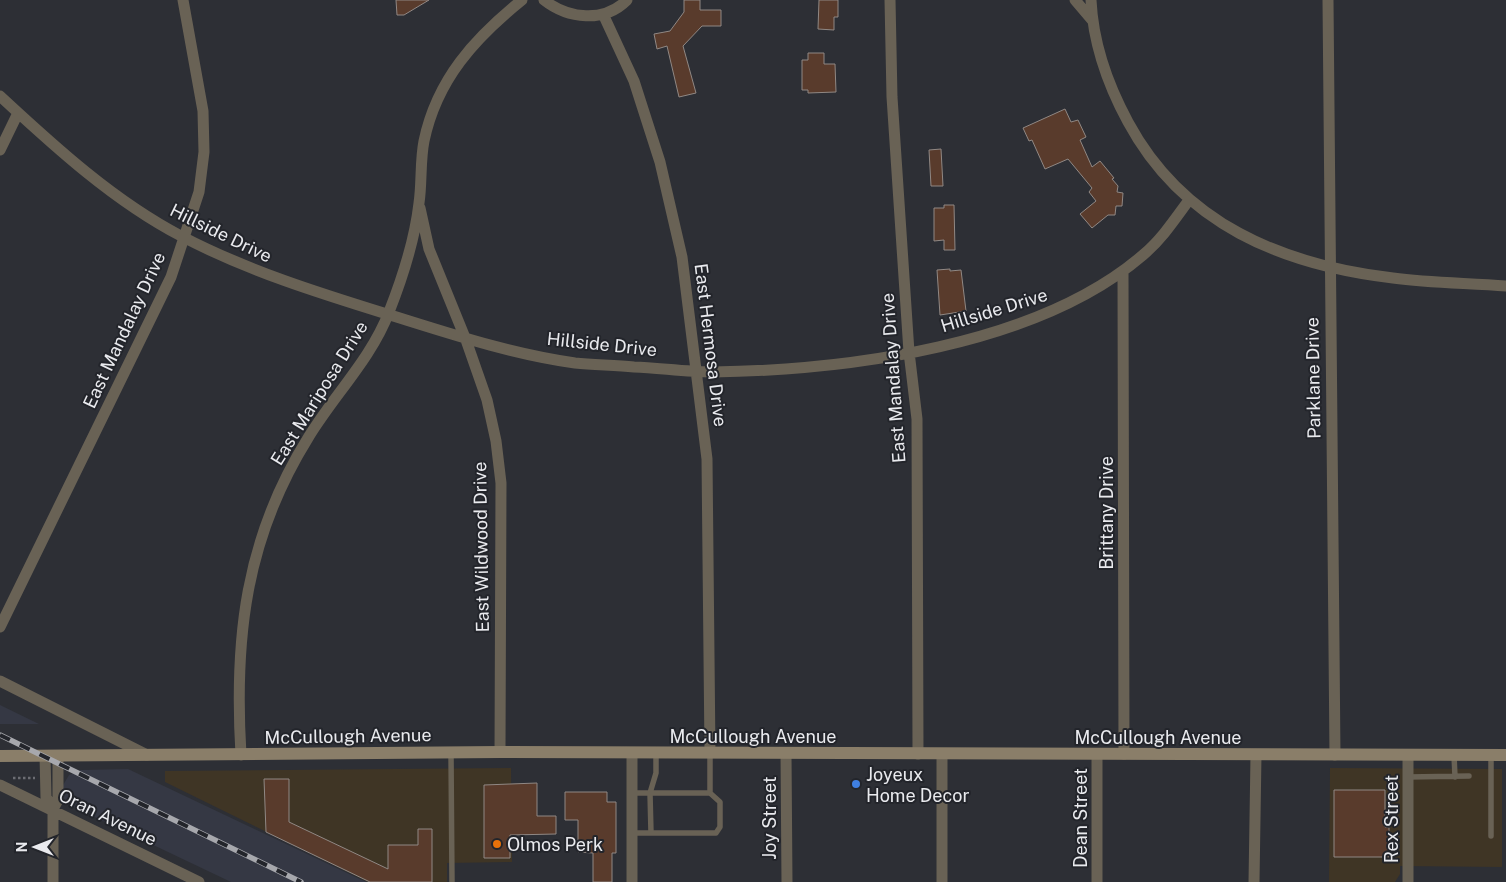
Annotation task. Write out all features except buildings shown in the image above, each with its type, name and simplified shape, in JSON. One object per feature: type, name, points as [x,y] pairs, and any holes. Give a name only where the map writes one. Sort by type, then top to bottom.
[{"type":"main road","name":"McCullough Avenue","points":[[0,756],[500,752],[1506,755]]},
{"type":"street","name":"East Mandalay Drive","points":[[0,627],[171,278],[198,192],[204,152],[199,84],[183,0]]},
{"type":"street","name":"East Wildwood Drive","points":[[388,314],[400,281],[419,204],[424,140],[439,99],[466,51],[482,34],[522,0]]},
{"type":"street","points":[[544,0],[558,10],[573,15],[588,16],[603,14],[622,5],[627,0]]},
{"type":"street","name":"East Mandalay Drive","points":[[890,0],[892,97],[909,352],[917,419],[918,754]]},
{"type":"street","points":[[1075,0],[1092,20]]},
{"type":"street","points":[[1091,0],[1092,20],[1099,51],[1121,109],[1142,148],[1189,200],[1235,232],[1270,250],[1330,266],[1392,278],[1506,286]]},
{"type":"street","name":"Parklane Drive","points":[[1328,0],[1334,755]]},
{"type":"street","name":"East Hermosa Drive","points":[[603,14],[634,81],[660,162],[682,257],[707,459],[710,753]]},
{"type":"street","name":"Hillside Drive","points":[[0,96],[101,184],[184,238],[264,274],[466,340],[575,363],[697,371],[830,364],[909,352],[984,334],[1061,307],[1123,271],[1162,237],[1189,200]]},
{"type":"street","points":[[0,150],[18,112]]},
{"type":"street","name":"East Wildwood Drive","points":[[419,204],[429,249],[466,340],[487,400],[496,441],[501,483],[500,752]]},
{"type":"street","name":"Brittany Drive","points":[[1123,271],[1124,754]]},
{"type":"street","name":"East Mariposa Drive","points":[[241,755],[237,695],[240,638],[249,581],[257,547],[279,492],[306,440],[362,362],[388,314]]},
{"type":"street","points":[[0,681],[147,755]]},
{"type":"street","points":[[632,753],[632,882]]},
{"type":"street","name":"Joy Street","points":[[786,753],[786,882]]},
{"type":"street","points":[[942,754],[942,882]]},
{"type":"street","name":"Dean Street","points":[[1097,754],[1097,882]]},
{"type":"street","points":[[1254,882],[1256,755]]},
{"type":"street","name":"Rex Street","points":[[1408,755],[1408,882]]},
{"type":"street","points":[[45,756],[46,797],[53,809]]},
{"type":"street","points":[[53,882],[53,809],[58,800],[58,756]]},
{"type":"street","name":"Oran Avenue","points":[[5,781],[53,809],[199,882]]},
{"type":"lane","points":[[451,753],[452,882]]},
{"type":"lane","points":[[651,833],[650,794],[656,773],[656,753]]},
{"type":"lane","points":[[710,753],[710,793]]},
{"type":"lane","points":[[1454,755],[1455,777]]},
{"type":"lane","points":[[1491,755],[1491,836]]},
{"type":"lane","points":[[1408,777],[1469,776]]},
{"type":"lane","points":[[632,794],[710,793],[720,802],[720,827],[716,833],[632,833]]},
{"type":"path","points":[[5,781],[39,778]]},
{"type":"shaded area","points":[[0,705],[39,724],[0,724]]},
{"type":"shaded area","points":[[511,768],[512,862],[447,863],[447,882],[368,882],[165,782],[165,771]]},
{"type":"shaded area","points":[[1330,768],[1502,769],[1502,867],[1400,866],[1400,874],[1395,882],[1329,882]]},
{"type":"shaded area","points":[[128,769],[366,882],[231,882],[61,801],[62,787],[69,775],[81,770]]},
{"type":"railway","points":[[0,735],[301,882]]},
{"type":"place","name":"Joyeux Home Decor","points":[[856,784]]},
{"type":"place","name":"Olmos Perk","points":[[497,844]]}]
